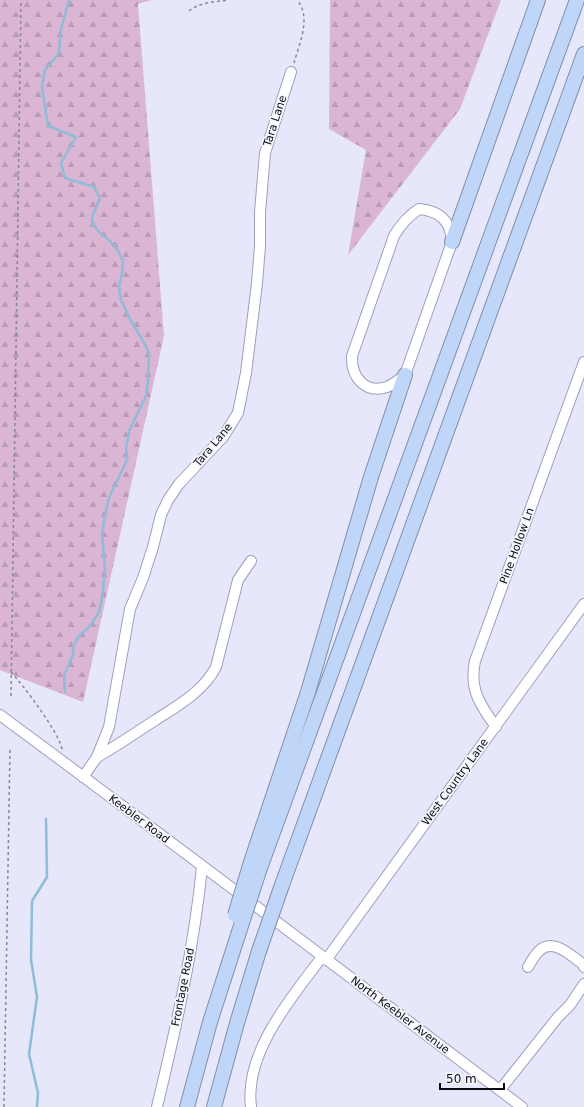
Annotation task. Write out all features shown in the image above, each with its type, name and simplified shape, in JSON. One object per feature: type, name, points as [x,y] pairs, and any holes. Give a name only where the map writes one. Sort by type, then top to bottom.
[{"type":"highway","points":[[452,242],[538,0]]},
{"type":"highway","points":[[256,865],[576,0]]},
{"type":"highway","points":[[214,1107],[234,1030],[282,885],[584,54]]},
{"type":"highway","points":[[187,1107],[210,1022],[229,960],[234,931],[256,865],[371,477],[405,375]]},
{"type":"street","name":"Tara Lane","points":[[83,777],[97,757],[109,726],[130,609],[145,572],[161,515],[168,500],[179,484],[223,437],[238,413],[246,373],[260,246],[260,212],[265,153],[291,72]]},
{"type":"street","points":[[419,209],[428,210],[442,217],[447,223],[452,235],[452,242],[405,375],[388,386],[370,388],[357,378],[352,364],[352,356],[394,236],[406,219],[419,209]]},
{"type":"street","name":"Pine Hollow Ln","points":[[496,727],[485,713],[476,697],[474,676],[475,661],[584,362]]},
{"type":"street","name":"Tara Lane","points":[[97,757],[192,696],[211,678],[216,667],[238,580],[251,561]]},
{"type":"street","name":"West Country Lane","points":[[251,1107],[250,1094],[252,1079],[257,1061],[272,1027],[294,994],[324,958],[496,727],[584,604]]},
{"type":"street","name":"Keebler Road","points":[[0,715],[278,923]]},
{"type":"street","name":"Frontage Road","points":[[157,1107],[187,972],[199,900],[202,866]]},
{"type":"street","name":"North Keebler Avenue","points":[[278,923],[522,1107]]},
{"type":"street","points":[[528,967],[539,950],[547,946],[563,949],[583,964],[584,967]]},
{"type":"street","points":[[500,1090],[570,1004],[584,984]]},
{"type":"path","points":[[11,696],[21,0]]},
{"type":"path","points":[[189,11],[200,4],[229,0]]},
{"type":"path","points":[[291,72],[304,25],[303,10],[297,0]]},
{"type":"path","points":[[11,672],[31,697],[59,739],[62,751],[58,758]]},
{"type":"path","points":[[4,1107],[10,747]]},
{"type":"green space","points":[[0,0],[151,0],[138,4],[164,336],[83,702],[0,670]]},
{"type":"green space","points":[[330,0],[501,0],[460,109],[348,255],[366,150],[329,129]]},
{"type":"waterway","points":[[65,692],[64,675],[73,655],[73,646],[79,636],[90,626],[99,612],[105,569],[102,533],[105,515],[109,498],[127,460],[126,449],[129,431],[146,396],[149,354],[121,300],[119,286],[123,261],[117,249],[92,224],[92,217],[100,198],[94,187],[65,178],[61,163],[76,137],[48,126],[42,87],[45,70],[59,53],[61,29],[69,0]]},
{"type":"waterway","points":[[37,1107],[38,1093],[29,1054],[37,997],[31,960],[32,901],[47,877],[46,819]]}]
